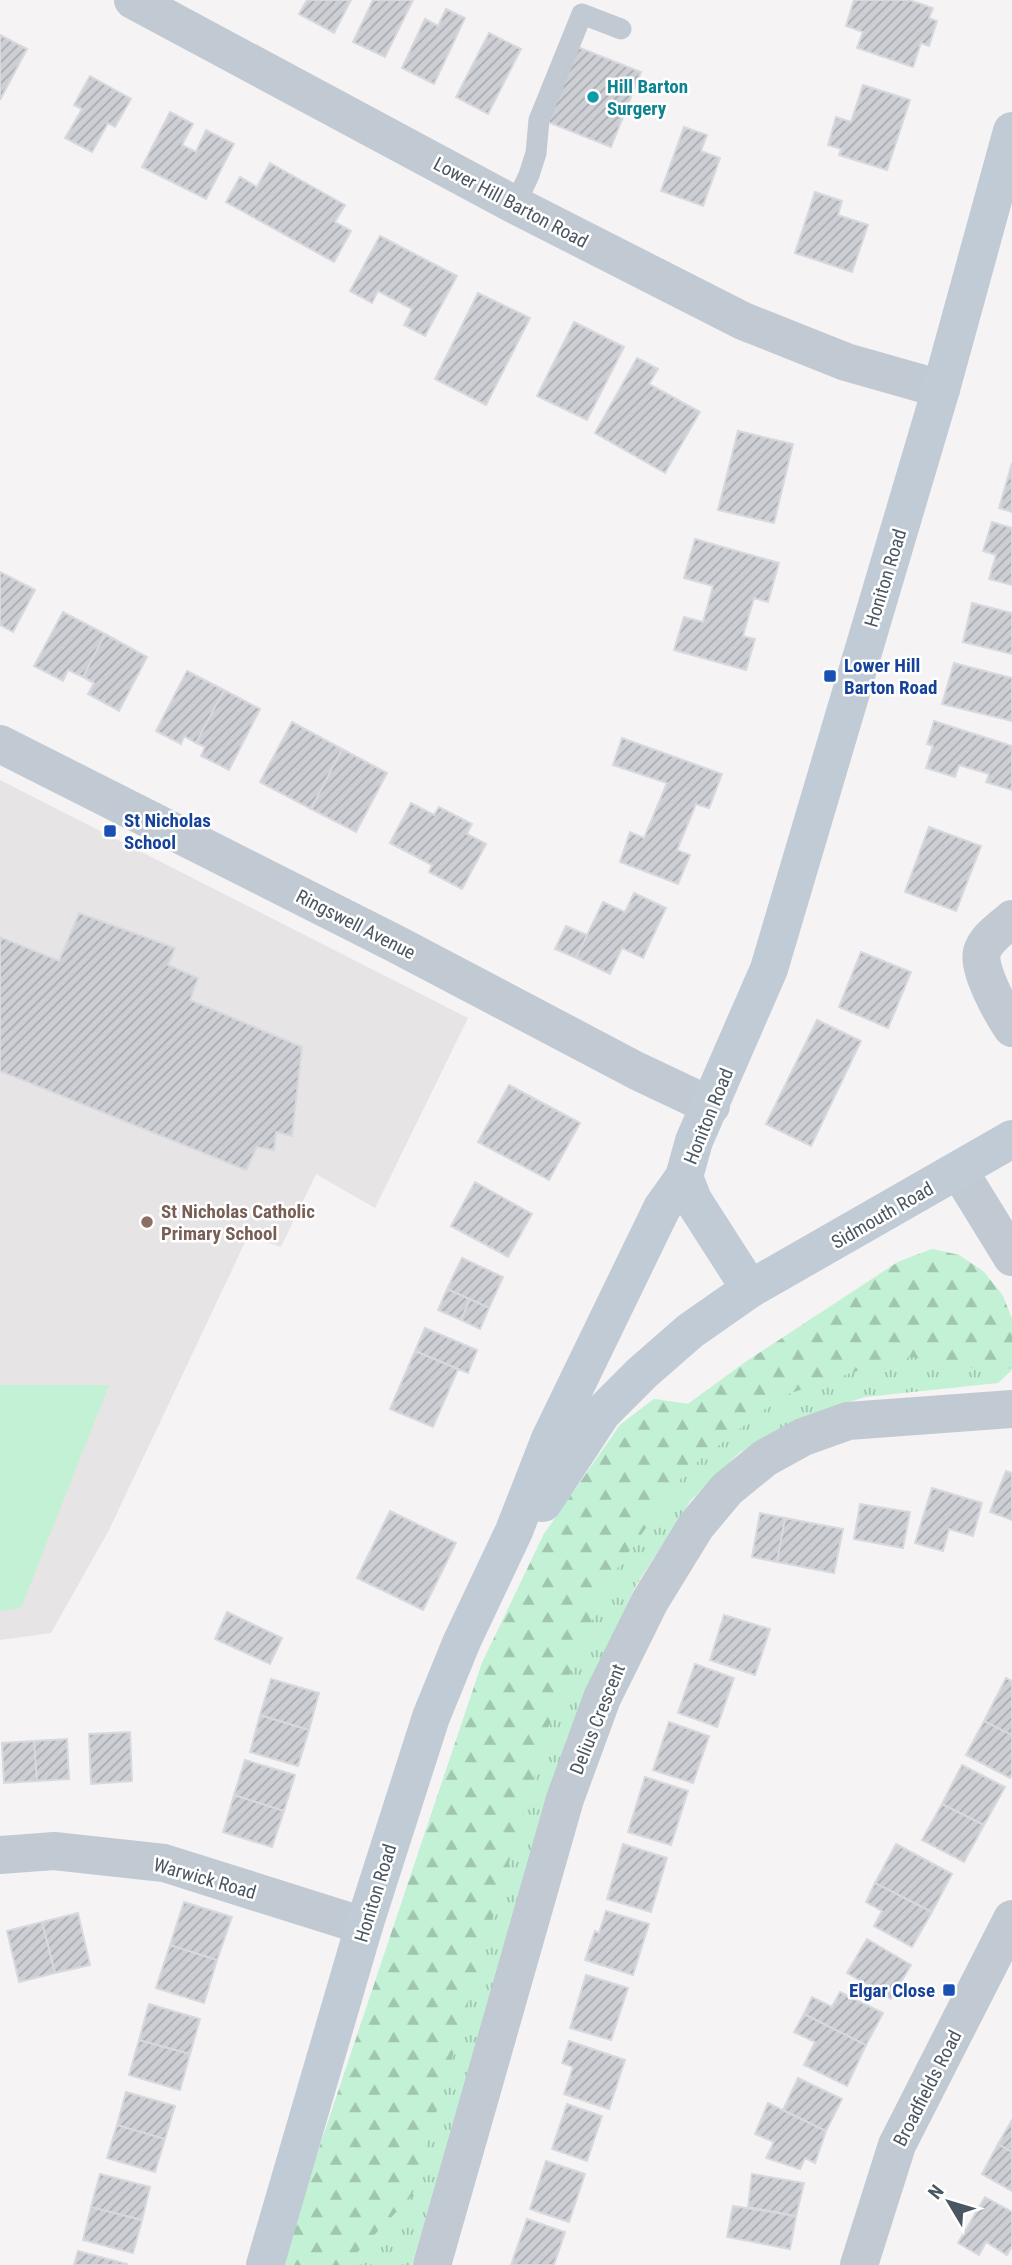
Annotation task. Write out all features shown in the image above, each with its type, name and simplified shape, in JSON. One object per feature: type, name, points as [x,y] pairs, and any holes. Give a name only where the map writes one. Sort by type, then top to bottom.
[{"type":"main road","name":"Honiton Road","points":[[265,2265],[364,1926],[431,1717],[462,1641],[514,1531],[551,1439],[662,1208],[684,1177],[695,1141],[769,969],[941,389],[1012,131]]},
{"type":"main road","name":"Sidmouth Road","points":[[750,1289],[1012,1139]]},
{"type":"main road","name":"Honiton Road","points":[[514,1531],[542,1506],[602,1413],[690,1331],[750,1289],[698,1210],[684,1177]]},
{"type":"street","name":"Lower Hill Barton Road","points":[[141,2],[515,205],[743,321],[846,362],[941,389]]},
{"type":"street","name":"Ringswell Avenue","points":[[0,744],[396,944],[637,1071],[711,1106]]},
{"type":"street","points":[[1012,919],[992,935],[981,952],[984,973],[1012,1028]]},
{"type":"street","points":[[959,1171],[1012,1257]]},
{"type":"street","name":"Delius Crescent","points":[[432,2265],[570,1787],[602,1698],[650,1601],[696,1526],[727,1489],[765,1458],[803,1437],[848,1421],[1012,1409]]},
{"type":"street","name":"Warwick Road","points":[[0,1855],[54,1851],[164,1863],[364,1926]]},
{"type":"street","name":"Broadfields Road","points":[[859,2265],[897,2145],[1012,1919]]},
{"type":"lane","points":[[515,205],[536,153],[539,120],[582,14],[621,29]]},
{"type":"shaded area","name":"St Nicholas Catholic Primary School","points":[[0,780],[468,1018],[375,1208],[316,1174],[281,1247],[248,1236],[109,1530],[51,1633],[0,1640]]},
{"type":"green space","points":[[932,1249],[959,1255],[984,1272],[1003,1296],[1012,1319],[1012,1370],[998,1383],[865,1397],[800,1418],[739,1453],[691,1500],[635,1587],[567,1738],[412,2265],[280,2265],[482,1663],[544,1534],[620,1425],[654,1399],[688,1404],[747,1361],[898,1262]]},
{"type":"green space","points":[[932,1249],[959,1255],[984,1272],[1003,1296],[1012,1319],[1012,1368],[992,1372],[911,1357],[866,1368],[782,1396],[687,1470],[609,1580],[549,1725],[412,2196],[345,2265],[280,2265],[482,1663],[544,1534],[620,1425],[654,1399],[688,1404],[747,1361],[898,1262]]},
{"type":"green space","points":[[0,1385],[109,1385],[21,1608],[0,1611]]},
{"type":"building","points":[[307,0],[351,0],[334,33],[299,14]]},
{"type":"building","points":[[373,0],[413,0],[385,57],[353,42]]},
{"type":"building","points":[[854,0],[909,0],[933,8],[929,18],[937,21],[929,46],[921,43],[913,67],[857,48],[863,32],[846,26]]},
{"type":"building","points":[[446,9],[465,18],[434,84],[402,68],[425,19],[438,26]]},
{"type":"building","points":[[489,33],[521,49],[488,114],[456,97]]},
{"type":"building","points":[[0,35],[27,49],[0,100]]},
{"type":"building","name":"Hill Barton Surgery","points":[[575,46],[641,72],[611,147],[545,121]]},
{"type":"building","points":[[90,76],[131,99],[115,127],[108,123],[92,152],[65,138],[82,109],[74,105]]},
{"type":"building","points":[[863,85],[910,100],[887,170],[839,155],[841,149],[828,145],[836,117],[851,122]]},
{"type":"building","points":[[170,112],[193,124],[182,145],[196,152],[206,130],[234,144],[206,199],[142,167]]},
{"type":"building","points":[[684,127],[707,135],[701,151],[720,158],[703,206],[661,191]]},
{"type":"building","points":[[270,163],[345,205],[335,222],[351,231],[334,262],[226,202],[240,177],[257,187]]},
{"type":"building","points":[[815,192],[842,201],[838,215],[868,225],[852,272],[795,253]]},
{"type":"building","points":[[380,236],[457,276],[425,336],[404,325],[412,309],[378,291],[372,303],[350,291]]},
{"type":"building","points":[[478,293],[530,318],[486,405],[435,379]]},
{"type":"building","points":[[574,322],[624,347],[587,420],[537,396]]},
{"type":"building","points":[[637,358],[658,369],[649,384],[700,412],[665,473],[595,433]]},
{"type":"building","points":[[738,431],[793,444],[774,523],[718,510]]},
{"type":"building","points":[[1012,463],[1012,512],[999,508]]},
{"type":"building","points":[[992,522],[1012,528],[1012,585],[989,579],[996,555],[983,551]]},
{"type":"building","points":[[695,539],[779,563],[768,602],[754,598],[743,636],[755,639],[746,670],[674,650],[684,617],[703,622],[713,586],[684,578]]},
{"type":"building","points":[[0,572],[35,590],[13,632],[0,625]]},
{"type":"building","points":[[972,603],[1012,613],[1012,654],[963,642]]},
{"type":"building","points":[[63,612],[105,634],[83,677],[68,670],[63,681],[34,666]]},
{"type":"building","points":[[105,634],[147,657],[119,711],[88,694],[94,683],[83,677]]},
{"type":"building","points":[[954,663],[1012,678],[1012,721],[942,704]]},
{"type":"building","points":[[187,671],[224,690],[196,743],[184,736],[181,744],[156,731]]},
{"type":"building","points":[[224,690],[260,709],[229,770],[201,756],[205,747],[196,743]]},
{"type":"building","points":[[934,721],[1012,746],[1012,790],[986,782],[989,774],[959,765],[955,777],[926,768],[933,746],[927,744]]},
{"type":"building","points":[[292,722],[342,749],[311,809],[260,782]]},
{"type":"building","points":[[622,738],[722,774],[709,808],[696,804],[677,850],[690,855],[678,884],[620,862],[630,832],[644,838],[667,783],[613,765]]},
{"type":"building","points":[[342,749],[387,773],[356,832],[311,809]]},
{"type":"building","points":[[411,803],[434,815],[439,807],[472,824],[467,834],[486,844],[462,889],[429,872],[432,865],[390,843]]},
{"type":"building","points":[[929,827],[981,846],[956,911],[905,892]]},
{"type":"building","points":[[634,893],[666,908],[643,958],[622,948],[610,974],[576,958],[603,902],[625,912]]},
{"type":"building","points":[[79,913],[175,948],[168,965],[198,978],[190,1000],[302,1047],[292,1136],[276,1132],[274,1150],[257,1147],[246,1170],[0,1071],[0,937],[59,961]]},
{"type":"building","points":[[566,926],[587,935],[576,958],[555,949]]},
{"type":"building","points":[[861,952],[911,972],[888,1028],[839,1007]]},
{"type":"building","points":[[817,1020],[861,1041],[811,1146],[766,1124]]},
{"type":"building","points":[[509,1085],[580,1123],[549,1180],[478,1142]]},
{"type":"building","points":[[475,1182],[532,1214],[508,1257],[451,1226]]},
{"type":"building","points":[[462,1258],[503,1277],[489,1308],[447,1289]]},
{"type":"building","points":[[447,1289],[470,1299],[461,1320],[438,1310]]},
{"type":"building","points":[[470,1299],[489,1308],[480,1329],[461,1320]]},
{"type":"building","points":[[425,1328],[477,1350],[468,1373],[415,1351]]},
{"type":"building","points":[[415,1351],[458,1369],[433,1427],[390,1409]]},
{"type":"building","points":[[1006,1471],[1012,1473],[1012,1520],[990,1512]]},
{"type":"building","points":[[932,1488],[982,1503],[973,1536],[949,1529],[943,1551],[915,1543]]},
{"type":"building","points":[[860,1504],[910,1512],[903,1548],[854,1539]]},
{"type":"building","points":[[390,1511],[456,1543],[423,1610],[357,1578]]},
{"type":"building","points":[[760,1513],[785,1518],[777,1562],[752,1557]]},
{"type":"building","points":[[785,1518],[843,1529],[834,1573],[777,1562]]},
{"type":"building","points":[[227,1612],[282,1638],[270,1664],[215,1639]]},
{"type":"building","points":[[724,1615],[770,1629],[755,1675],[710,1660]]},
{"type":"building","points":[[695,1664],[734,1678],[717,1727],[678,1713]]},
{"type":"building","points":[[1006,1678],[1012,1681],[1012,1735],[984,1721]]},
{"type":"building","points":[[271,1679],[319,1693],[309,1730],[260,1715]]},
{"type":"building","points":[[260,1715],[309,1730],[298,1766],[250,1752]]},
{"type":"building","points":[[984,1721],[1012,1735],[1010,1778],[966,1755]]},
{"type":"building","points":[[669,1722],[709,1736],[693,1783],[653,1770]]},
{"type":"building","points":[[130,1732],[132,1781],[91,1784],[89,1734]]},
{"type":"building","points":[[67,1739],[69,1779],[37,1781],[34,1741]]},
{"type":"building","points":[[34,1741],[37,1781],[4,1783],[2,1743]]},
{"type":"building","points":[[245,1760],[295,1775],[284,1811],[234,1795]]},
{"type":"building","points":[[962,1765],[1005,1787],[984,1825],[942,1804]]},
{"type":"building","points":[[645,1777],[688,1791],[671,1845],[628,1832]]},
{"type":"building","points":[[234,1795],[284,1811],[272,1847],[223,1832]]},
{"type":"building","points":[[942,1804],[984,1825],[964,1862],[922,1840]]},
{"type":"building","points":[[623,1844],[667,1858],[651,1912],[607,1899]]},
{"type":"building","points":[[896,1844],[952,1874],[932,1912],[875,1883]]},
{"type":"building","points":[[875,1883],[932,1912],[912,1947],[874,1926],[882,1911],[866,1902]]},
{"type":"building","points":[[184,1902],[232,1917],[217,1960],[170,1945]]},
{"type":"building","points":[[606,1911],[649,1924],[633,1975],[585,1960],[595,1931],[599,1933]]},
{"type":"building","points":[[78,1913],[90,1965],[55,1973],[42,1922]]},
{"type":"building","points":[[42,1922],[55,1973],[19,1982],[7,1931]]},
{"type":"building","points":[[867,1939],[911,1965],[891,1999],[847,1973]]},
{"type":"building","points":[[170,1945],[217,1960],[204,2003],[156,1988]]},
{"type":"building","points":[[586,1975],[628,1988],[611,2040],[570,2028]]},
{"type":"building","points":[[840,1992],[883,2013],[866,2045],[804,2014],[812,1997],[832,2007]]},
{"type":"building","points":[[149,2004],[200,2019],[190,2054],[139,2040]]},
{"type":"building","points":[[804,2014],[866,2045],[847,2086],[804,2065],[815,2042],[794,2032]]},
{"type":"building","points":[[139,2040],[190,2054],[180,2090],[129,2075]]},
{"type":"building","points":[[569,2041],[625,2060],[609,2109],[564,2094],[573,2067],[562,2063]]},
{"type":"building","points":[[798,2078],[842,2099],[826,2131],[783,2110]]},
{"type":"building","points":[[126,2092],[175,2106],[165,2139],[117,2125]]},
{"type":"building","points":[[768,2103],[826,2131],[815,2163],[805,2158],[800,2169],[766,2158],[774,2142],[755,2134]]},
{"type":"building","points":[[567,2104],[602,2116],[587,2161],[552,2149]]},
{"type":"building","points":[[1012,2120],[1012,2152],[998,2144]]},
{"type":"building","points":[[117,2125],[165,2139],[155,2172],[107,2158]]},
{"type":"building","points":[[998,2144],[1012,2152],[1012,2191],[982,2174]]},
{"type":"building","points":[[546,2161],[585,2174],[569,2222],[530,2209]]},
{"type":"building","points":[[100,2174],[150,2187],[142,2220],[91,2207]]},
{"type":"building","points":[[752,2174],[804,2183],[796,2216],[748,2207]]},
{"type":"building","points":[[985,2197],[1012,2212],[1012,2246],[1007,2255],[986,2242],[979,2255],[958,2243]]},
{"type":"building","points":[[733,2206],[796,2216],[790,2249],[727,2237]]},
{"type":"building","points":[[91,2207],[142,2220],[133,2253],[83,2240]]},
{"type":"building","points":[[527,2219],[565,2232],[554,2265],[511,2265]]},
{"type":"building","points":[[78,2251],[127,2264],[127,2265],[74,2265]]},
{"type":"place","name":"Hill Barton Surgery","points":[[593,97]]},
{"type":"place","name":"Lower Hill Barton Road","points":[[830,676]]},
{"type":"place","name":"St Nicholas School","points":[[110,831]]},
{"type":"place","name":"St Nicholas Catholic Primary School","points":[[147,1222]]},
{"type":"place","name":"Elgar Close","points":[[949,1990]]}]
